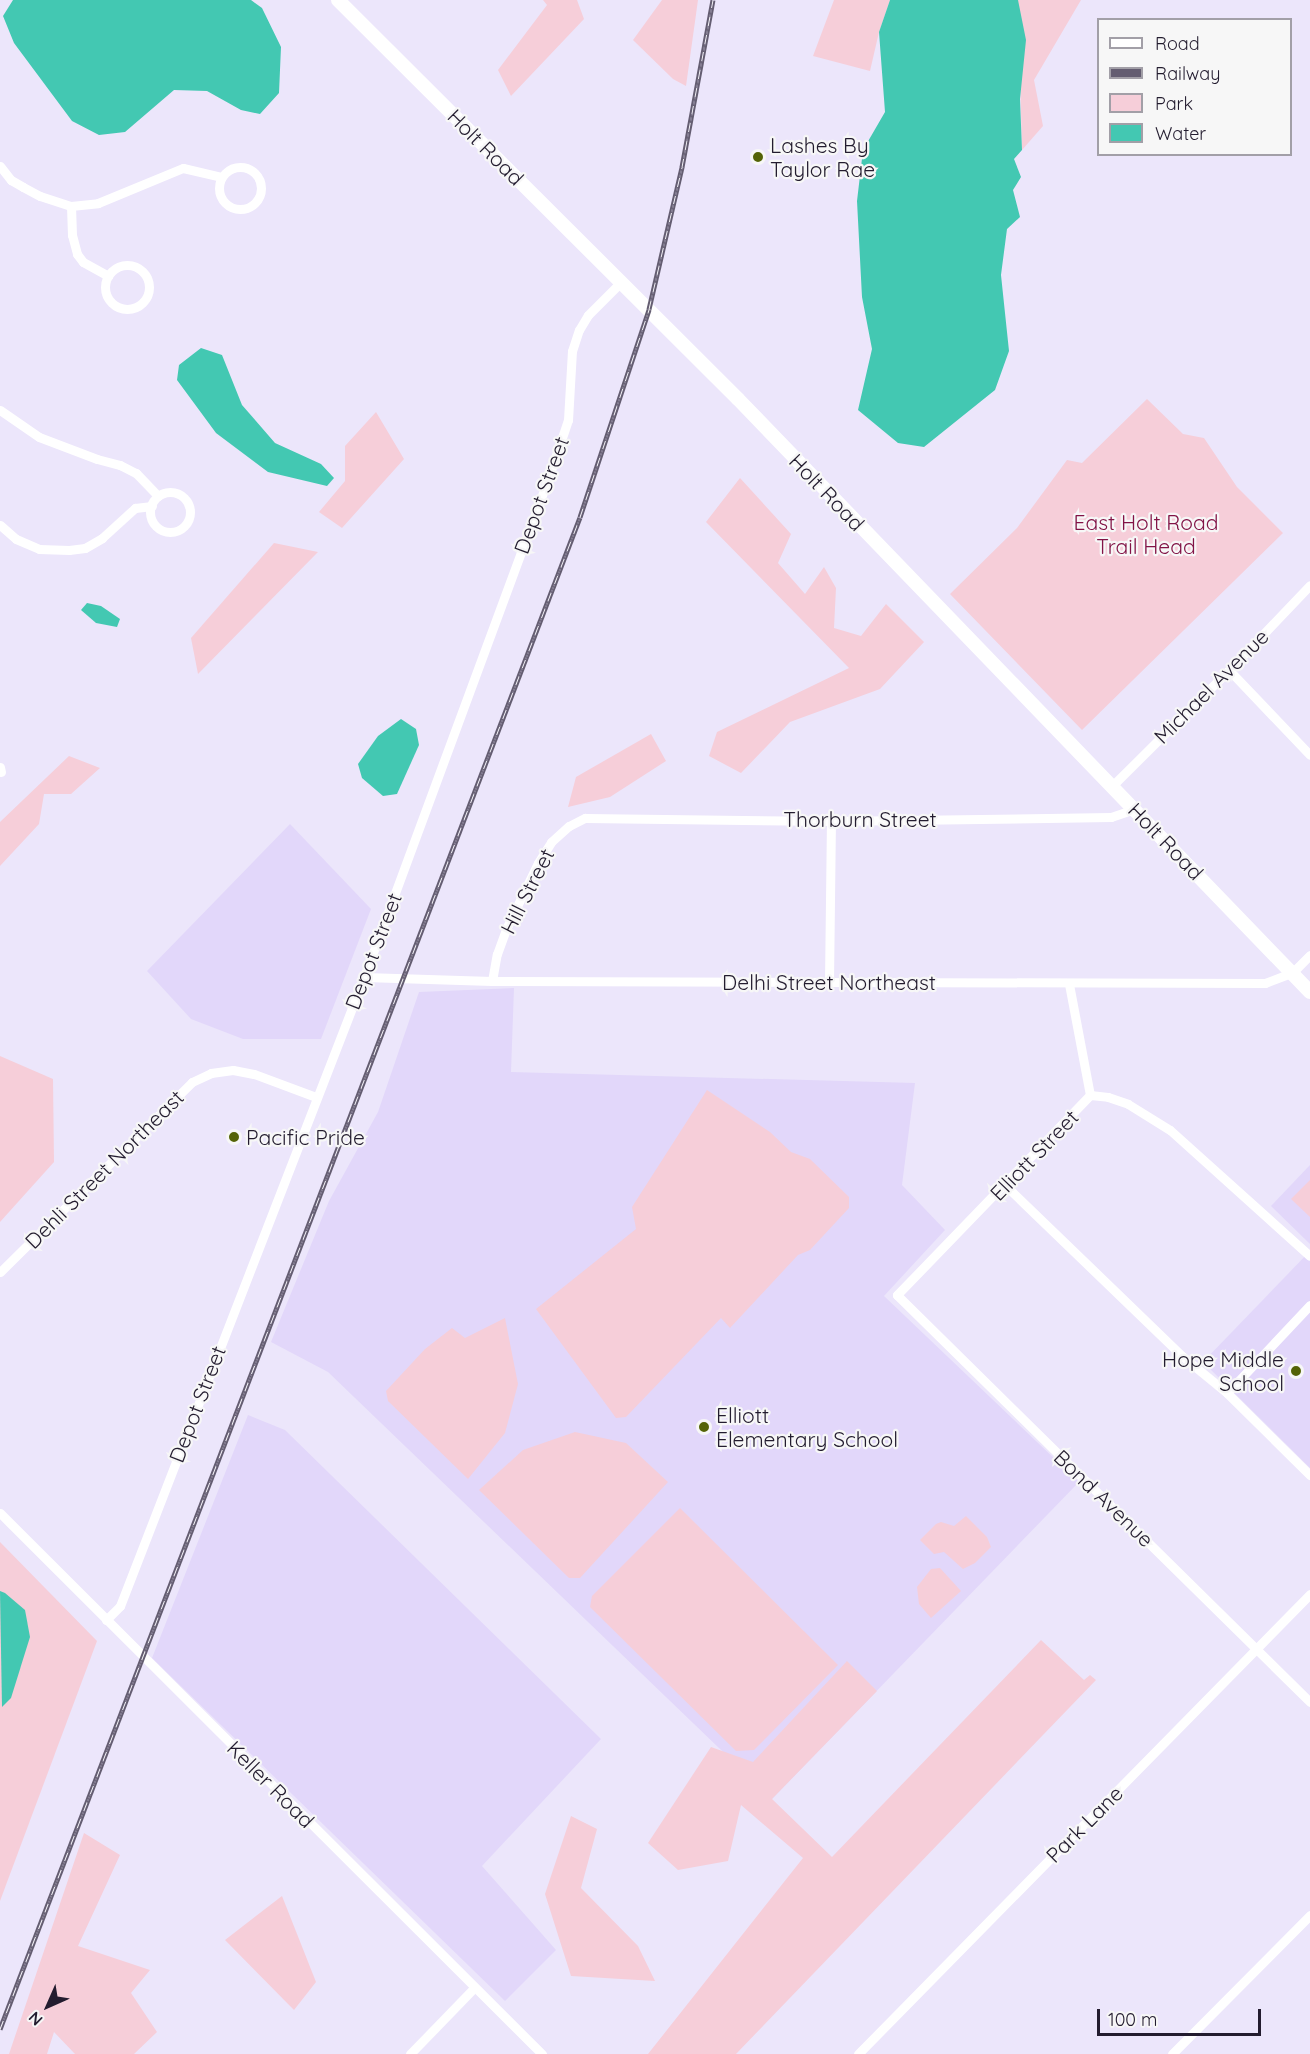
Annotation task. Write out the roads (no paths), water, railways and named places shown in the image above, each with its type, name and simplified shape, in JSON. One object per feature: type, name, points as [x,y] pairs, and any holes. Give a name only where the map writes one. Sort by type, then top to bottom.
[{"type":"main road","name":"Holt Road","points":[[338,0],[621,282],[1310,992]]},
{"type":"street","points":[[0,166],[11,180],[23,187],[40,196],[71,206],[98,203],[183,168],[221,177]]},
{"type":"street","points":[[234,167],[250,169],[256,173],[262,188],[260,196],[252,206],[245,209],[226,205],[218,191],[221,177],[234,167]]},
{"type":"street","points":[[71,206],[72,236],[77,254],[83,262],[108,276]]},
{"type":"street","points":[[126,265],[140,269],[148,281],[144,301],[132,308],[118,307],[112,303],[106,290],[108,276],[119,267],[126,265]]},
{"type":"street","name":"Depot Street","points":[[106,1620],[120,1606],[364,977],[560,445],[570,404],[572,351],[579,330],[588,315],[621,282]]},
{"type":"street","points":[[0,410],[39,437],[128,469],[144,480],[158,496]]},
{"type":"street","points":[[167,492],[182,495],[190,506],[189,519],[176,531],[162,530],[151,517],[152,506],[158,496],[167,492]]},
{"type":"street","points":[[0,525],[16,539],[39,549],[85,548],[102,538],[135,508],[152,506]]},
{"type":"street","name":"Michael Avenue","points":[[1112,786],[1229,670],[1310,585]]},
{"type":"street","points":[[1229,670],[1310,755]]},
{"type":"street","name":"Thorburn Street","points":[[585,818],[831,821],[1111,817],[1134,809]]},
{"type":"street","name":"Hill Street","points":[[492,981],[497,954],[507,927],[538,863],[551,842],[569,826],[585,818]]},
{"type":"street","points":[[829,982],[831,821]]},
{"type":"street","points":[[1293,972],[1310,955]]},
{"type":"street","name":"Delhi Street Northeast","points":[[364,977],[492,981],[1264,983],[1293,972]]},
{"type":"street","name":"Elliott Street","points":[[897,1295],[1090,1095],[1069,984]]},
{"type":"street","name":"Dehli Street Northeast","points":[[0,1272],[192,1082],[211,1073],[233,1070],[254,1074],[316,1097]]},
{"type":"street","points":[[1090,1095],[1108,1097],[1128,1104],[1170,1130],[1310,1256]]},
{"type":"street","points":[[1005,1185],[1182,1356],[1227,1393],[1310,1474]]},
{"type":"street","name":"Bond Avenue","points":[[897,1295],[1310,1702]]},
{"type":"street","points":[[1227,1393],[1310,1305]]},
{"type":"street","name":"Keller Road","points":[[0,1513],[542,2054]]},
{"type":"street","name":"Park Lane","points":[[858,2054],[1310,1594]]},
{"type":"street","points":[[1172,2054],[1310,1915]]},
{"type":"street","points":[[410,2054],[474,1988]]},
{"type":"water","points":[[13,0],[251,0],[262,8],[281,47],[279,93],[260,114],[241,110],[207,91],[174,90],[125,132],[99,135],[72,121],[14,43],[3,16]]},
{"type":"water","points":[[890,0],[1018,0],[1026,40],[1020,99],[1022,150],[1014,159],[1021,177],[1013,190],[1020,217],[1007,229],[1001,275],[1009,351],[995,390],[924,447],[898,443],[858,410],[872,349],[862,297],[857,201],[863,150],[885,112],[879,32]]},
{"type":"water","points":[[201,348],[222,355],[242,405],[275,443],[321,464],[334,478],[327,486],[268,472],[216,433],[177,380],[179,365]]},
{"type":"water","points":[[87,603],[101,606],[120,619],[117,627],[96,623],[81,610]]},
{"type":"water","points":[[401,719],[416,729],[419,745],[397,794],[383,796],[362,778],[358,764],[378,736]]},
{"type":"water","points":[[0,1591],[25,1610],[30,1637],[11,1698],[2,1707]]},
{"type":"railway","points":[[0,2029],[580,517],[649,309],[682,167],[713,0]]},
{"type":"place","name":"Lashes By Taylor Rae","points":[[758,157]]},
{"type":"place","name":"Pacific Pride","points":[[234,1137]]},
{"type":"place","name":"Hope Middle School","points":[[1296,1371]]},
{"type":"place","name":"Elliott Elementary School","points":[[704,1427]]},
{"type":"park label","name":"East Holt Road Trail Head","points":[[1146,534]]}]
